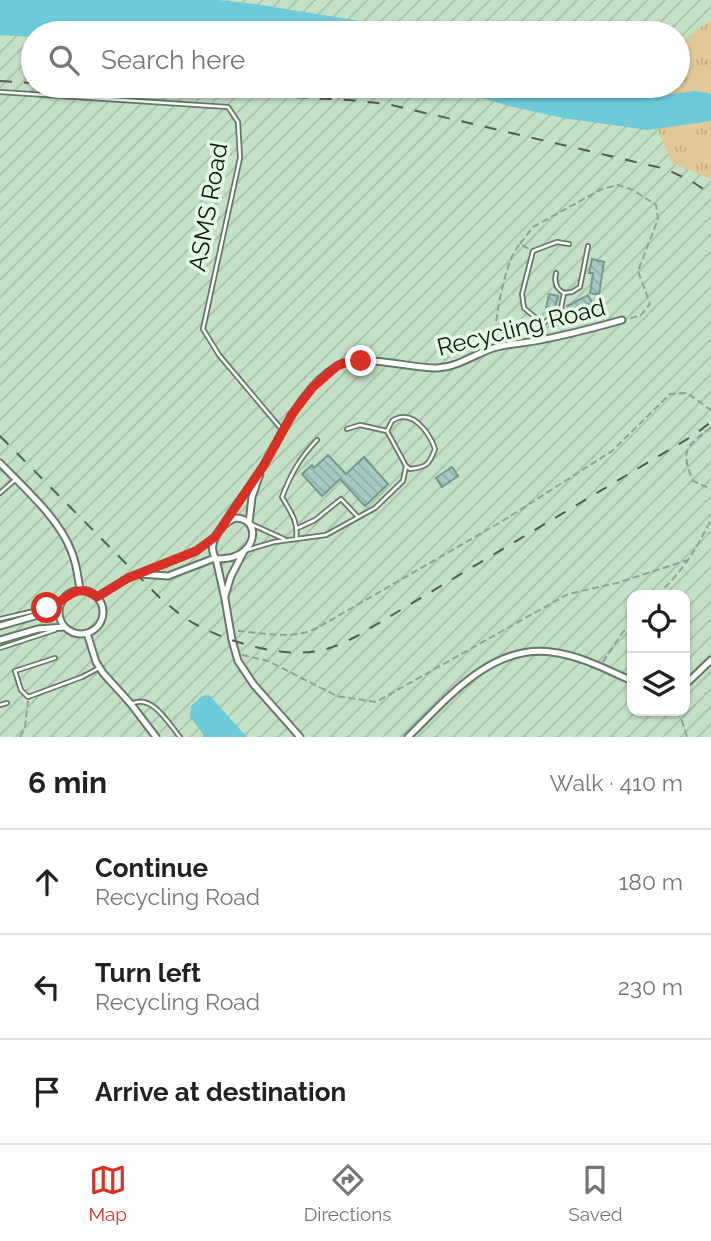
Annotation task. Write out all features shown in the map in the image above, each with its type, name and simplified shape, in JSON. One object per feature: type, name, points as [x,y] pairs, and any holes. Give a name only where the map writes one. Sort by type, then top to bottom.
[{"type":"street","name":"Recycling Road","points":[[215,537],[264,465],[292,414],[328,372],[344,363],[383,362],[437,368],[463,362],[496,347],[542,340],[622,320]]},
{"type":"street","points":[[0,463],[48,514],[69,544],[75,560],[80,590]]},
{"type":"street","points":[[225,599],[228,585],[252,540],[252,496],[264,465]]},
{"type":"street","points":[[221,530],[226,522],[235,518],[241,518],[250,524]]},
{"type":"street","points":[[97,597],[117,583],[189,554],[215,537]]},
{"type":"street","points":[[215,537],[212,551],[225,599],[234,653],[254,685],[300,737]]},
{"type":"street","points":[[137,574],[168,576],[216,558],[244,552]]},
{"type":"street","points":[[0,626],[45,613],[69,594],[80,590],[97,597],[100,603],[102,615],[97,627],[87,634],[74,633],[63,627],[38,629],[0,640]]},
{"type":"street","points":[[62,602],[59,612],[63,627]]},
{"type":"street","points":[[87,634],[99,668],[156,737]]},
{"type":"street","points":[[408,737],[473,676],[517,654],[554,652],[600,666],[627,679]]},
{"type":"street","points":[[690,680],[711,660]]},
{"type":"lane","name":"ASMS Road","points":[[0,92],[21,93]]},
{"type":"lane","name":"ASMS Road","points":[[91,98],[228,107],[238,122],[240,158],[202,329],[219,355],[283,430]]},
{"type":"lane","points":[[542,340],[542,324],[524,308],[522,295],[533,251],[556,242],[569,244]]},
{"type":"lane","points":[[556,273],[558,290],[564,293],[572,292],[580,287],[588,246]]},
{"type":"lane","points":[[542,324],[561,308],[564,293]]},
{"type":"lane","points":[[347,429],[360,425],[387,431],[410,469],[423,468],[430,462],[435,449],[430,435],[413,420],[404,416],[392,421],[387,431]]},
{"type":"lane","points":[[296,538],[298,528],[295,519],[282,497],[304,453],[317,440]]},
{"type":"lane","points":[[244,552],[267,543],[326,535],[375,509],[403,481],[407,466]]},
{"type":"lane","points":[[0,493],[16,479]]},
{"type":"lane","points":[[298,528],[315,520],[341,499],[359,517]]},
{"type":"lane","points":[[250,524],[287,540]]},
{"type":"lane","points":[[0,619],[62,602]]},
{"type":"lane","points":[[0,648],[63,627]]},
{"type":"lane","points":[[55,658],[15,671],[21,690],[28,697],[99,668]]},
{"type":"lane","points":[[131,704],[139,701],[153,705],[180,737]]},
{"type":"lane","points":[[0,705],[7,703]]},
{"type":"path","points":[[496,347],[494,340],[506,273],[516,249],[533,228],[602,189],[618,185],[633,190],[656,205],[658,219],[638,271],[650,304],[641,315],[622,320]]},
{"type":"path","points":[[520,244],[533,251]]},
{"type":"path","points":[[230,631],[285,635],[308,632],[500,523],[612,451],[670,394],[687,393],[711,410]]},
{"type":"path","points":[[711,428],[689,445],[685,460],[693,481],[711,489]]},
{"type":"path","points":[[663,590],[676,578],[697,547],[711,519]]},
{"type":"path","points":[[234,653],[268,661],[337,696],[376,702],[568,594],[617,583],[688,560]]},
{"type":"path","points":[[600,666],[627,628]]},
{"type":"path","points":[[20,737],[25,727],[28,697]]},
{"type":"path","points":[[680,716],[687,737]]},
{"type":"shaded area","points":[[0,0],[711,0],[711,737],[0,737]]},
{"type":"green space","points":[[711,20],[711,179],[672,163],[643,98],[690,98],[690,35]]},
{"type":"water","points":[[0,0],[219,0],[360,21],[21,21],[21,36],[0,35]]},
{"type":"water","points":[[696,91],[711,94],[711,121],[648,130],[563,118],[481,98],[690,98],[690,92]]},
{"type":"water","points":[[209,695],[247,737],[203,737],[190,717],[191,706],[202,696]]},
{"type":"building","points":[[592,259],[604,262],[599,295],[590,293],[593,273],[589,273]]},
{"type":"building","points":[[549,294],[558,296],[553,310],[546,309]]},
{"type":"building","points":[[588,295],[592,303],[571,313],[567,306]]},
{"type":"building","points":[[328,455],[346,474],[364,457],[388,484],[365,506],[340,479],[322,496],[302,474],[312,465],[314,468]]},
{"type":"building","points":[[452,467],[458,476],[442,487],[436,478]]},
{"type":"railway","points":[[0,81],[21,82]]},
{"type":"railway","points":[[311,98],[387,104],[666,169],[711,194]]},
{"type":"railway","points":[[0,436],[160,598],[181,615],[207,630],[236,641],[297,653],[329,648],[357,636],[694,435],[711,422]]},
{"type":"route","points":[[47,608],[80,590],[97,597],[117,583],[196,551],[215,537],[264,465],[292,414],[313,387],[337,366],[361,361]]}]
